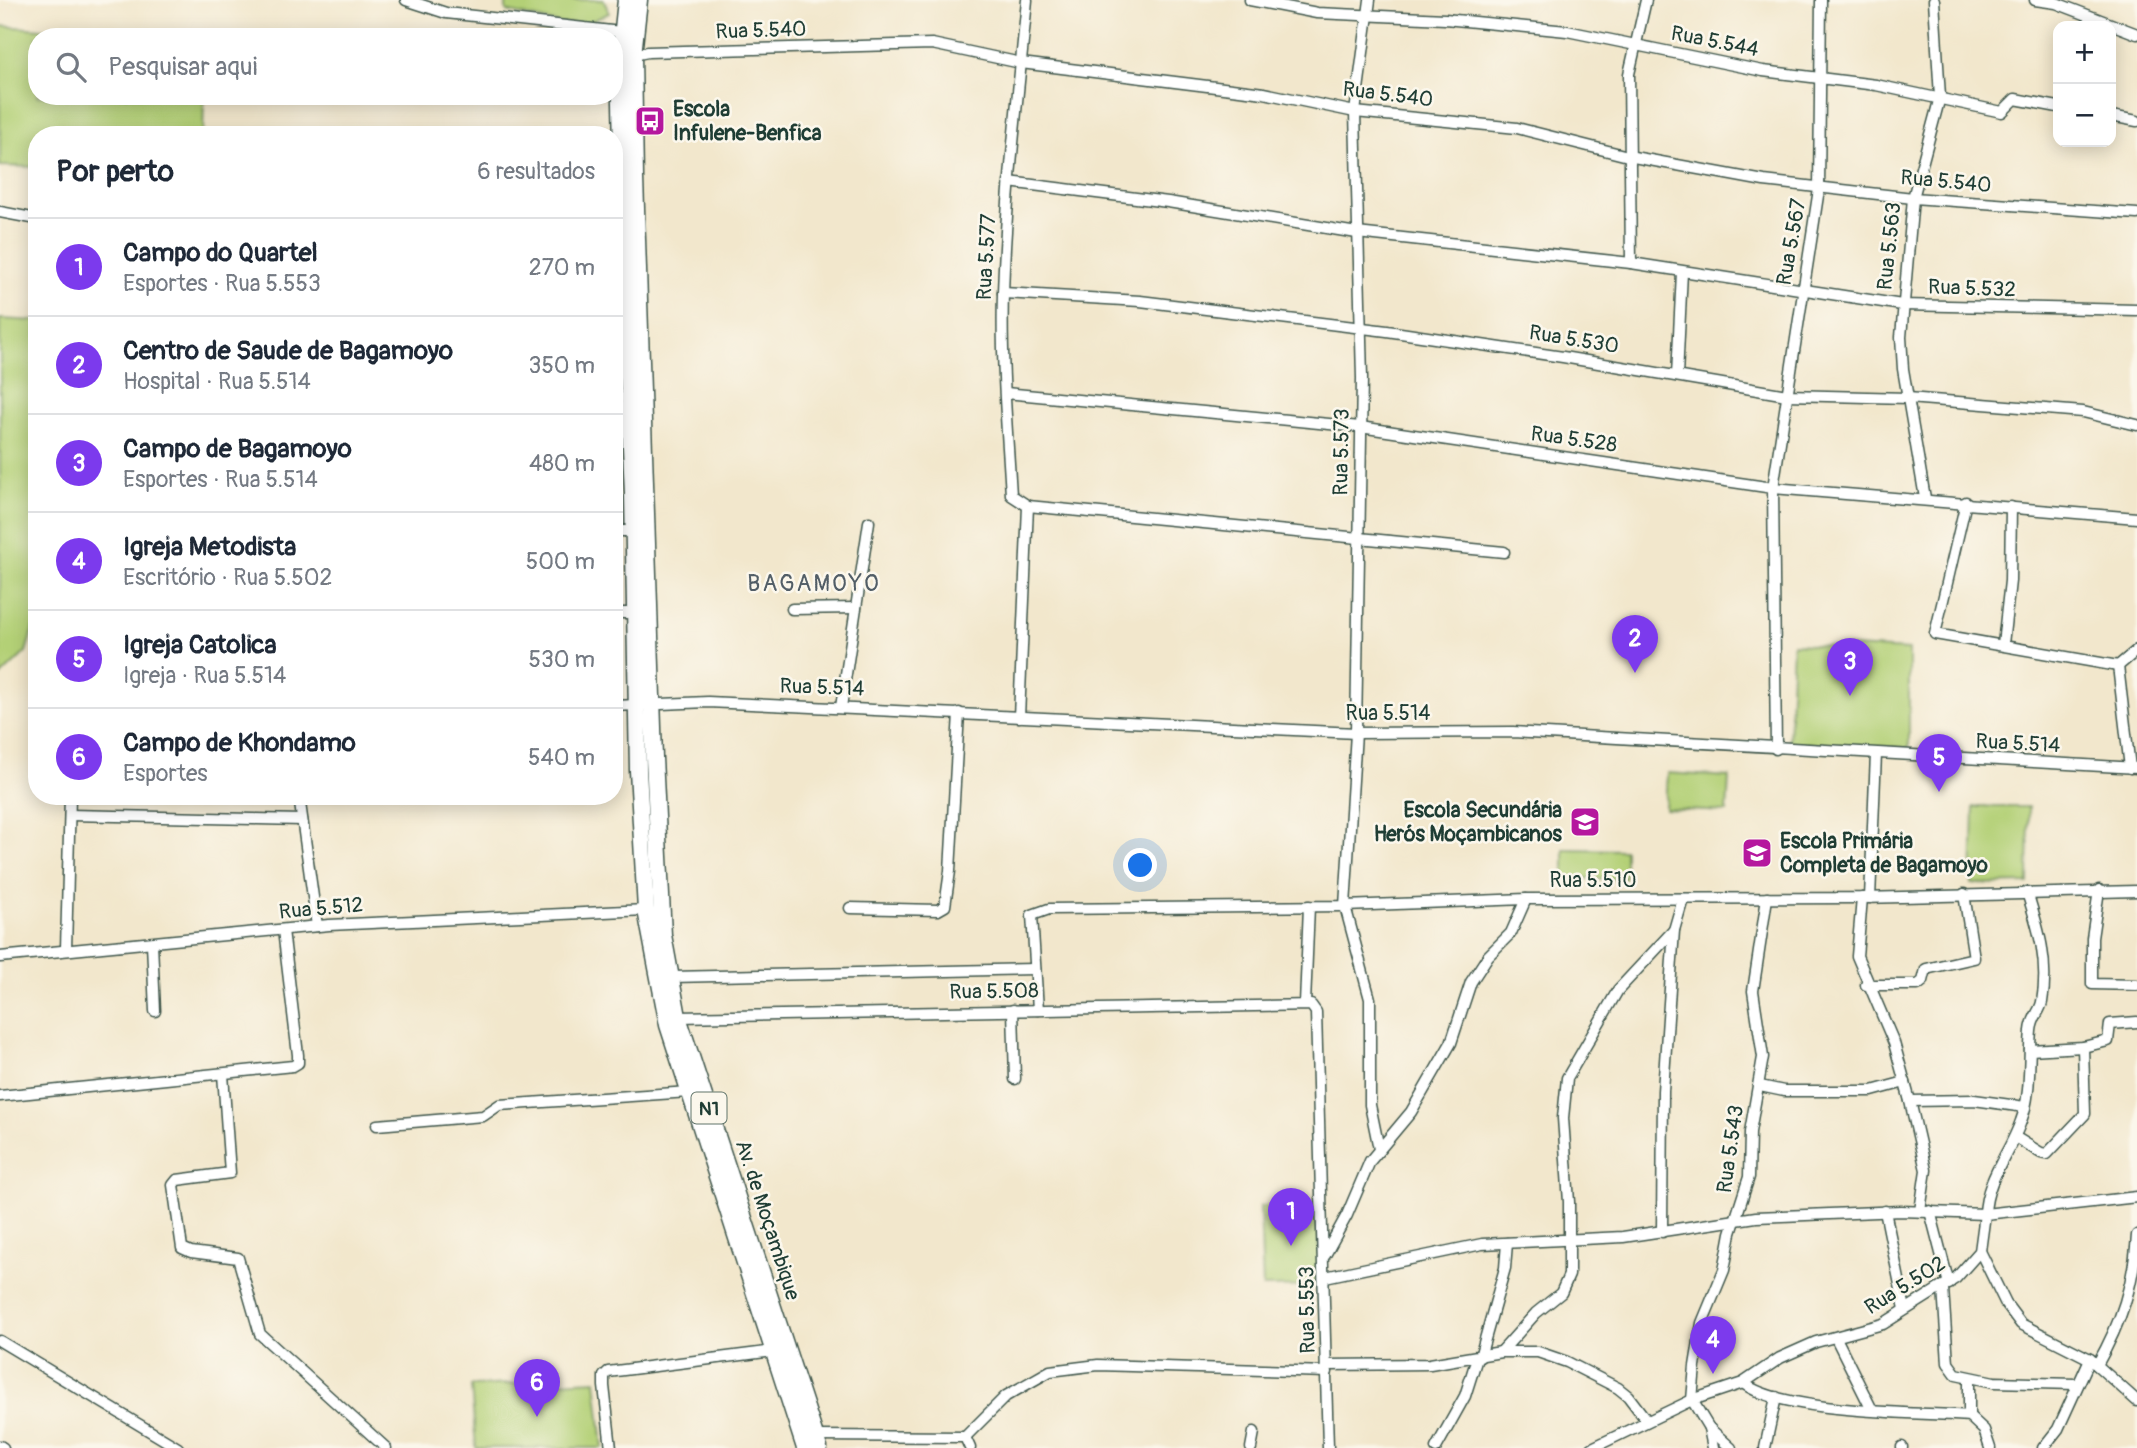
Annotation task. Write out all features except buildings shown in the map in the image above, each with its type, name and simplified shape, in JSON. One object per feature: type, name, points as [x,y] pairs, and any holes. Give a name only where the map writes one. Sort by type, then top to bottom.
[{"type":"highway","name":"Av. de Moçambique","points":[[622,28],[626,0]]},
{"type":"highway","name":"Av. de Moçambique","points":[[639,0],[633,55],[646,755],[660,909],[678,1017],[813,1444]]},
{"type":"highway","name":"Av. de Moçambique","points":[[620,105],[620,126]]},
{"type":"highway","name":"Av. de Moçambique","points":[[623,274],[636,613],[645,706]]},
{"type":"highway","name":"Av. de Moçambique","points":[[646,755],[638,771],[646,910],[667,1025],[774,1351],[813,1444]]},
{"type":"street","points":[[406,0],[446,13],[577,28]]},
{"type":"street","name":"Rua 5.577","points":[[1027,0],[1009,182],[1003,293],[1011,495],[1019,503],[1028,506]]},
{"type":"street","name":"Rua 5.544","points":[[1250,0],[1317,13],[1518,24],[1763,71],[1940,97],[2005,112],[2009,102],[2015,99],[2053,106]]},
{"type":"street","name":"Rua 5.573","points":[[1370,0],[1355,112],[1360,329],[1359,537],[1356,733],[1345,906],[1370,999],[1370,1105],[1379,1149]]},
{"type":"street","points":[[1631,263],[1629,74],[1646,0]]},
{"type":"street","name":"Rua 5.567","points":[[1776,749],[1773,488],[1819,189],[1821,0]]},
{"type":"street","name":"Rua 5.563","points":[[1925,498],[1901,337],[1913,198],[1940,97],[1934,0]]},
{"type":"street","points":[[2035,0],[2053,1],[2137,34]]},
{"type":"street","name":"Rua 5.540","points":[[633,55],[648,52],[905,43],[965,49],[1021,63],[1264,93],[1355,112],[1517,128],[1628,156],[1819,189],[2137,215]]},
{"type":"street","points":[[2116,117],[2137,121]]},
{"type":"street","name":"Rua 5.532","points":[[1009,182],[1168,202],[1357,233],[1631,263],[1802,292],[1902,305],[2137,310]]},
{"type":"street","points":[[0,212],[28,217]]},
{"type":"street","points":[[1677,376],[1682,272]]},
{"type":"street","name":"Rua 5.530","points":[[1003,293],[1140,301],[1360,329],[1787,395],[1908,398],[2083,412],[2137,425]]},
{"type":"street","name":"Rua 5.528","points":[[1006,393],[1360,427],[1773,488],[1925,498],[2137,518]]},
{"type":"street","points":[[1966,502],[1935,634],[2118,666]]},
{"type":"street","points":[[1018,716],[1028,506],[1504,552]]},
{"type":"street","points":[[2003,644],[2011,558],[2011,506]]},
{"type":"street","points":[[841,707],[869,522]]},
{"type":"street","points":[[623,531],[634,531]]},
{"type":"street","points":[[792,609],[856,608]]},
{"type":"street","points":[[623,613],[636,613]]},
{"type":"street","points":[[2118,666],[2137,650]]},
{"type":"street","points":[[2118,666],[2134,768]]},
{"type":"street","name":"Rua 5.514","points":[[623,706],[708,702],[1356,733],[1513,732],[2134,768]]},
{"type":"street","points":[[850,908],[938,910],[945,906],[950,871],[959,713]]},
{"type":"street","points":[[1876,754],[1866,898],[1856,946],[1866,985],[1894,1043],[1926,1170],[1925,1211],[1946,1286],[1948,1363],[1956,1374],[1969,1378],[2076,1384]]},
{"type":"street","points":[[66,949],[70,805]]},
{"type":"street","points":[[300,805],[317,926]]},
{"type":"street","points":[[70,815],[302,820]]},
{"type":"street","points":[[2099,890],[2092,939],[2092,983],[2137,985]]},
{"type":"street","name":"Rua 5.510","points":[[1035,969],[1032,915],[1049,909],[1345,906],[1526,900],[1866,898],[2137,891]]},
{"type":"street","points":[[2027,892],[2046,960],[2041,1006],[2034,1014],[2025,1107],[2015,1137],[1993,1175],[1980,1251],[2006,1304],[2021,1324],[2094,1362],[2137,1401]]},
{"type":"street","points":[[1866,985],[1918,985],[1923,981],[1926,969],[1973,958],[1964,894]]},
{"type":"street","name":"Rua 5.543","points":[[1692,1400],[1698,1336],[1724,1270],[1749,1177],[1750,1132],[1760,1086],[1761,1036],[1754,1012],[1753,991],[1767,898]]},
{"type":"street","points":[[1662,1231],[1661,1115],[1674,930],[1683,899]]},
{"type":"street","points":[[1325,1255],[1347,1215],[1365,1170],[1415,1106],[1451,1044],[1471,982],[1498,944],[1511,933],[1526,900]]},
{"type":"street","name":"Rua 5.553","points":[[1309,906],[1308,1005],[1316,1012],[1325,1255],[1328,1448]]},
{"type":"street","name":"Rua 5.512","points":[[0,957],[317,926],[646,910]]},
{"type":"street","points":[[0,1096],[293,1066],[298,1063],[282,930]]},
{"type":"street","points":[[1501,1352],[1536,1313],[1561,1293],[1569,1275],[1575,1240],[1563,1118],[1565,1084],[1618,990],[1674,930]]},
{"type":"street","points":[[152,943],[155,1011]]},
{"type":"street","points":[[672,977],[1035,969],[1038,1010]]},
{"type":"street","name":"Rua 5.508","points":[[678,1017],[1308,1005]]},
{"type":"street","points":[[1013,1010],[1015,1079]]},
{"type":"street","points":[[2030,1050],[2083,1046],[2108,1041],[2110,1024],[2137,1022]]},
{"type":"street","points":[[2015,1137],[2041,1153],[2048,1154],[2084,1116],[2086,1092],[2083,1046]]},
{"type":"street","points":[[223,1074],[230,1173],[177,1180],[173,1185],[183,1248],[191,1252],[238,1258],[260,1334],[386,1448]]},
{"type":"street","points":[[1760,1086],[1784,1091],[1872,1091],[1905,1082]]},
{"type":"street","points":[[377,1125],[483,1116],[499,1105],[689,1092]]},
{"type":"street","points":[[1910,1101],[1974,1100],[2025,1107]]},
{"type":"street","points":[[1325,1277],[1482,1244],[1575,1240],[1736,1220],[1885,1211],[1985,1214],[2137,1197],[2137,1204]]},
{"type":"street","points":[[1885,1211],[1905,1308]]},
{"type":"street","points":[[2043,1448],[2053,1437],[2076,1384],[2094,1362],[2133,1294],[2137,1236]]},
{"type":"street","points":[[1436,1448],[1465,1396],[1479,1358],[1503,1277],[1507,1243]]},
{"type":"street","name":"Rua 5.502","points":[[1592,1448],[1692,1400],[1743,1383],[1780,1358],[1816,1342],[1876,1328],[1905,1308],[1946,1286],[1980,1251]]},
{"type":"street","points":[[1836,1338],[1872,1410]]},
{"type":"street","points":[[0,1341],[178,1448]]},
{"type":"street","points":[[611,1448],[604,1376],[608,1372],[774,1351]]},
{"type":"street","points":[[813,1444],[965,1437],[1006,1396],[1050,1371],[1098,1365],[1327,1368],[1430,1364],[1479,1358],[1501,1352],[1538,1352],[1573,1365],[1628,1396],[1647,1421]]},
{"type":"street","points":[[1969,1378],[1969,1416]]},
{"type":"street","points":[[1743,1383],[1761,1394],[1841,1409],[1969,1416],[1984,1430],[1990,1448]]},
{"type":"street","points":[[1765,1448],[1776,1397]]},
{"type":"street","points":[[1692,1400],[1709,1428],[1731,1448]]},
{"type":"street","points":[[1709,1428],[1713,1448]]},
{"type":"street","points":[[1251,1448],[1254,1432]]},
{"type":"street","points":[[965,1437],[970,1448]]},
{"type":"street","points":[[2053,1437],[2059,1448]]},
{"type":"green space","points":[[506,0],[604,0],[609,13],[588,23],[561,24],[506,11]]},
{"type":"green space","points":[[0,26],[28,28],[28,105],[204,105],[203,126],[28,126],[28,167],[0,166]]},
{"type":"green space","points":[[0,319],[28,321],[28,645],[26,652],[0,677]]},
{"type":"green space","points":[[1793,644],[1909,650],[1909,748],[1789,743]]},
{"type":"green space","points":[[1667,773],[1729,777],[1727,812],[1665,809]]},
{"type":"green space","points":[[1974,807],[2029,807],[2028,883],[1972,884]]},
{"type":"green space","points":[[1564,849],[1625,850],[1625,879],[1564,878]]},
{"type":"green space","points":[[1319,1205],[1321,1286],[1263,1287],[1260,1206]]},
{"type":"green space","points":[[596,1380],[603,1448],[476,1448],[471,1386]]},
{"type":"place","name":"Escola Infulene-Benfica","points":[[650,121]]},
{"type":"place","name":"Centro de Saude de Bagamoyo","points":[[1635,673]]},
{"type":"place","name":"Campo de Bagamoyo","points":[[1850,696]]},
{"type":"place","name":"Igreja Catolica","points":[[1939,792]]},
{"type":"place","name":"Escola Secundária Herós Moçambicanos","points":[[1585,822]]},
{"type":"place","name":"Escola Primária Completa de Bagamoyo","points":[[1757,853]]},
{"type":"place","name":"Campo do Quartel","points":[[1291,1246]]},
{"type":"place","name":"Igreja Metodista","points":[[1713,1374]]},
{"type":"place","name":"Campo de Khondamo","points":[[537,1417]]},
{"type":"district","name":"BAGAMOYO","points":[[814,583]]}]
